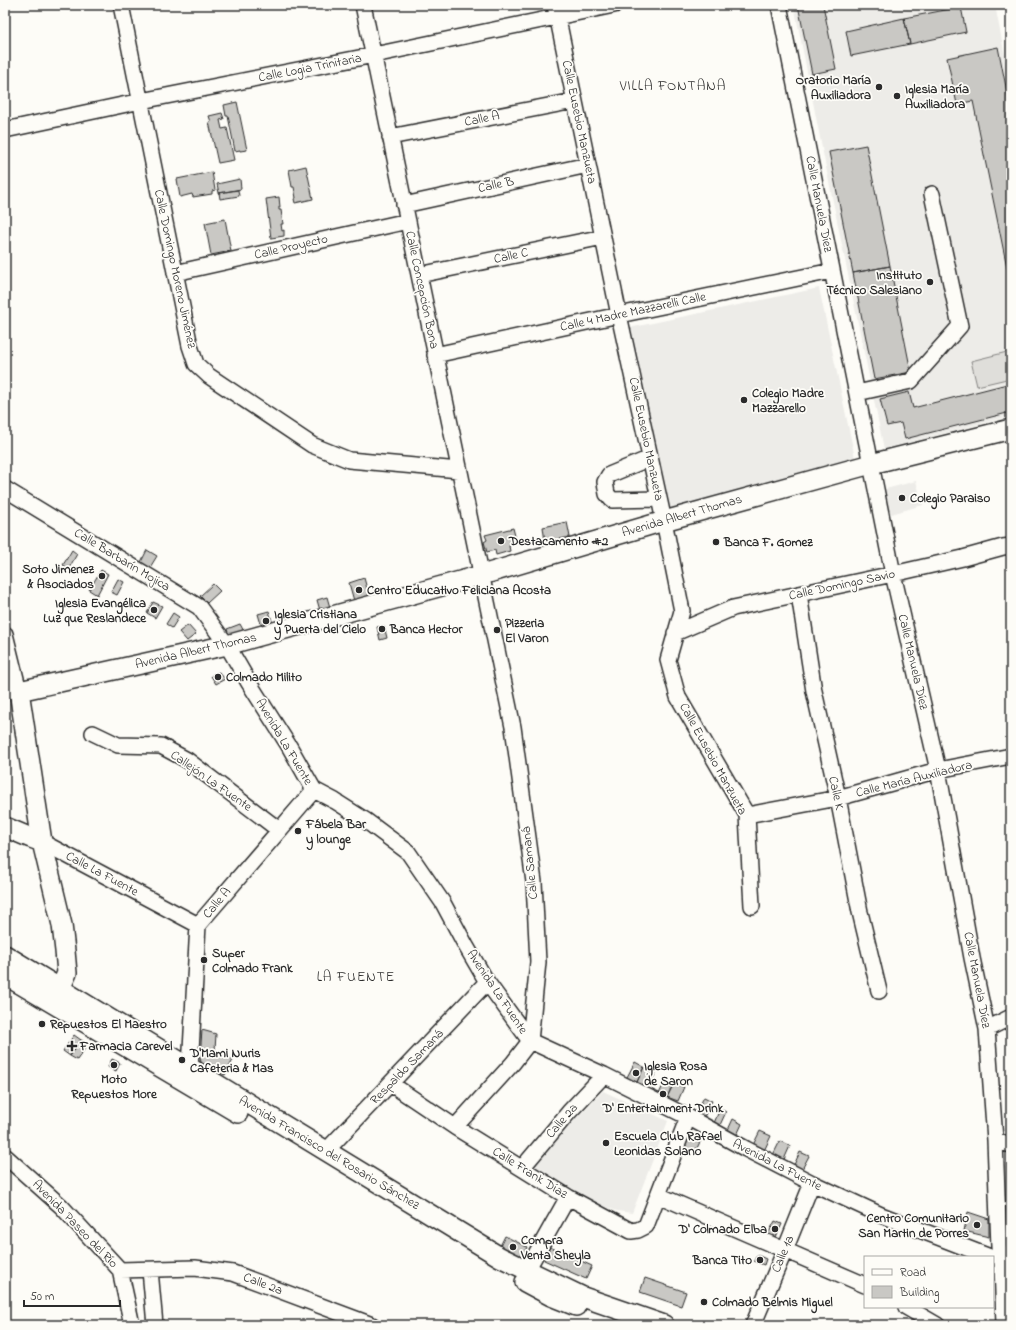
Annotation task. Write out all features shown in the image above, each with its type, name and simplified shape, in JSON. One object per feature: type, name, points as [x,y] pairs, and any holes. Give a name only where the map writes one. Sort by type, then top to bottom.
[{"type":"main road","name":"Avenida Albert Thomas","points":[[12,688],[226,645],[482,575],[664,520],[871,464],[1011,430]]},
{"type":"main road","points":[[12,688],[42,842],[62,925],[67,973],[57,996]]},
{"type":"main road","name":"Calle La Fuente","points":[[5,827],[42,842]]},
{"type":"main road","name":"Avenida Francisco del Rosario Sánchez","points":[[5,955],[57,996],[438,1233],[551,1296],[629,1325]]},
{"type":"main road","name":"Avenida Francisco del Rosario Sánchez","points":[[5,975],[57,996],[190,1068],[500,1257],[583,1297],[664,1325]]},
{"type":"street","name":"Calle Domingo Moreno Jiménez","points":[[121,5],[190,346],[196,364],[209,376],[312,445],[349,460],[459,470]]},
{"type":"street","name":"Calle Concepción Bona","points":[[363,5],[482,575]]},
{"type":"street","name":"Calle Logia Trinitaria","points":[[5,130],[140,101],[374,55],[556,11],[614,5]]},
{"type":"street","name":"Calle Manuela Díez","points":[[779,5],[893,574],[938,770],[972,958],[987,1029],[995,1140],[999,1254],[1004,1325]]},
{"type":"street","name":"Calle Eusebio Manzueta","points":[[556,11],[682,611],[668,660],[678,697],[747,814],[752,906]]},
{"type":"street","name":"Calle A","points":[[390,137],[574,101]]},
{"type":"street","name":"Calle B","points":[[404,204],[588,165]]},
{"type":"street","points":[[857,393],[911,381],[960,326],[932,194]]},
{"type":"street","name":"Calle Proyecto","points":[[175,273],[408,221]]},
{"type":"street","name":"Calle C","points":[[419,275],[603,237]]},
{"type":"street","name":"Calle 4 Madre Mazzarelli Calle","points":[[435,355],[832,271]]},
{"type":"street","points":[[650,458],[609,475],[605,482],[607,494],[612,500],[659,499]]},
{"type":"street","name":"Calle Barbarín Mojica","points":[[5,488],[199,607],[226,645]]},
{"type":"street","name":"Calle Domingo Savio","points":[[675,633],[733,608],[893,574],[1011,546]]},
{"type":"street","name":"Calle Samaná","points":[[482,575],[513,727],[534,882],[538,962],[530,1041]]},
{"type":"street","name":"Calle K","points":[[799,594],[814,691],[838,798],[860,912],[879,991]]},
{"type":"street","points":[[5,634],[12,688]]},
{"type":"street","name":"Avenida La Fuente","points":[[226,645],[248,683],[289,746],[314,790],[365,820],[408,852],[443,903],[487,982],[530,1041],[604,1075],[688,1117],[746,1150],[881,1215],[999,1254]]},
{"type":"street","name":"Callejón La Fuente","points":[[93,734],[118,745],[161,746],[187,760],[279,830]]},
{"type":"street","name":"Calle María Auxiliadora","points":[[747,814],[838,798],[938,770],[1011,756]]},
{"type":"street","name":"Calle A","points":[[190,1068],[198,925],[314,790]]},
{"type":"street","name":"Calle La Fuente","points":[[42,842],[198,925]]},
{"type":"street","name":"Respaldo Samaná","points":[[326,1151],[487,982]]},
{"type":"street","points":[[987,1029],[1011,1017]]},
{"type":"street","points":[[455,1127],[513,1063],[530,1041]]},
{"type":"street","name":"Calle 2a","points":[[522,1168],[569,1112],[604,1075]]},
{"type":"street","name":"Calle Frank Díaz","points":[[391,1084],[455,1127],[568,1197],[631,1231],[638,1230],[646,1226],[688,1117]]},
{"type":"street","points":[[995,1140],[1011,1145]]},
{"type":"street","name":"Avenida Paseo del Río","points":[[5,1156],[61,1206],[120,1270],[132,1325]]},
{"type":"street","name":"Calle 1a","points":[[753,1325],[812,1183]]},
{"type":"street","points":[[658,1195],[864,1285]]},
{"type":"street","points":[[527,1270],[568,1197]]},
{"type":"street","name":"Calle 2a","points":[[120,1270],[195,1268],[233,1273],[372,1325]]},
{"type":"street","points":[[150,1270],[155,1325]]},
{"type":"street","points":[[908,1308],[937,1325]]},
{"type":"shaded area","name":"Instituto Técnico Salesiano","points":[[794,5],[995,5],[1011,87],[1011,416],[884,449]]},
{"type":"shaded area","name":"Colegio Madre Mazzarello","points":[[819,288],[858,472],[673,519],[629,328]]},
{"type":"shaded area","points":[[1011,351],[1011,378],[977,386],[971,361]]},
{"type":"shaded area","name":"Colegio Paraiso","points":[[916,481],[923,505],[888,515],[882,490]]},
{"type":"shaded area","name":"Escuela Club Rafael Leonidas Solano","points":[[603,1091],[668,1121],[632,1213],[617,1211],[583,1198],[532,1164]]},
{"type":"building","points":[[798,5],[823,5],[836,69],[812,74]]},
{"type":"building","points":[[961,7],[966,32],[910,44],[904,18]]},
{"type":"building","points":[[904,18],[910,44],[851,56],[846,31]]},
{"type":"building","points":[[998,47],[1011,112],[1011,287],[973,101],[957,104],[947,58]]},
{"type":"building","points":[[237,102],[247,150],[240,151],[235,151],[228,116],[226,116],[224,105]]},
{"type":"building","points":[[222,113],[224,119],[220,120],[222,129],[227,128],[234,160],[218,163],[209,116]]},
{"type":"building","points":[[866,145],[890,266],[853,273],[829,152]]},
{"type":"building","points":[[306,166],[313,199],[295,203],[294,199],[296,198],[294,187],[292,187],[289,170]]},
{"type":"building","points":[[212,172],[215,190],[212,191],[212,194],[193,197],[192,194],[180,197],[177,179]]},
{"type":"building","points":[[240,179],[241,189],[219,193],[217,184]]},
{"type":"building","points":[[238,190],[239,196],[220,199],[219,193]]},
{"type":"building","points":[[279,197],[279,210],[281,210],[283,224],[281,224],[282,231],[284,230],[284,236],[271,238],[266,199]]},
{"type":"building","points":[[225,219],[231,251],[211,255],[205,223]]},
{"type":"building","points":[[890,266],[911,372],[874,379],[853,273]]},
{"type":"building","points":[[1011,383],[1011,412],[905,439],[901,423],[887,426],[880,399],[909,392],[913,408]]},
{"type":"building","points":[[567,522],[570,537],[545,542],[543,527]]},
{"type":"building","name":"Destacamento #2","points":[[513,528],[517,544],[509,546],[510,551],[496,555],[495,550],[487,552],[484,542],[487,540],[485,535]]},
{"type":"building","points":[[72,550],[77,554],[69,568],[63,565]]},
{"type":"building","points":[[147,550],[157,556],[149,569],[140,564]]},
{"type":"building","points":[[101,570],[108,574],[97,595],[89,590]]},
{"type":"building","name":"Centro Educativo Feliciana Acosta","points":[[364,578],[369,596],[354,601],[349,583]]},
{"type":"building","points":[[118,579],[124,582],[117,595],[111,592]]},
{"type":"building","points":[[213,584],[220,591],[207,603],[200,596]]},
{"type":"building","points":[[327,597],[331,611],[321,614],[317,600]]},
{"type":"building","name":"Iglesia Evangélica Luz que Reslandece","points":[[153,602],[162,606],[155,618],[147,613]]},
{"type":"building","name":"Iglesia Cristiana y Puerta del Cielo","points":[[269,611],[274,628],[263,631],[258,614]]},
{"type":"building","points":[[173,613],[179,617],[172,628],[166,624]]},
{"type":"building","points":[[240,624],[247,637],[229,638],[227,629]]},
{"type":"building","points":[[188,625],[196,634],[187,641],[179,632]]},
{"type":"building","points":[[384,626],[387,638],[380,640],[377,627]]},
{"type":"building","name":"Colmado Milito","points":[[219,672],[225,679],[216,684],[211,676]]},
{"type":"building","points":[[202,1030],[216,1034],[215,1050],[233,1060],[225,1075],[204,1065],[201,1062]]},
{"type":"building","name":"Farmacia Carevel","points":[[74,1035],[81,1040],[70,1056],[63,1051]]},
{"type":"building","points":[[81,1040],[88,1044],[77,1060],[70,1056]]},
{"type":"building","name":"Moto Repuestos More","points":[[112,1059],[120,1063],[116,1071],[108,1067]]},
{"type":"building","name":"Iglesia Rosa de Saron","points":[[635,1062],[644,1067],[636,1084],[626,1079]]},
{"type":"building","points":[[644,1067],[656,1073],[647,1089],[636,1084]]},
{"type":"building","points":[[666,1079],[674,1083],[666,1099],[658,1096]]},
{"type":"building","points":[[674,1083],[684,1087],[678,1101],[667,1097]]},
{"type":"building","points":[[704,1097],[712,1101],[704,1117],[696,1113]]},
{"type":"building","points":[[720,1109],[726,1112],[720,1125],[714,1123]]},
{"type":"building","points":[[733,1119],[742,1124],[736,1137],[727,1132]]},
{"type":"building","points":[[760,1131],[771,1136],[762,1155],[751,1149]]},
{"type":"building","points":[[688,1133],[701,1140],[694,1154],[681,1147]]},
{"type":"building","points":[[780,1141],[790,1146],[782,1164],[771,1159]]},
{"type":"building","points":[[800,1152],[809,1156],[801,1171],[793,1167]]},
{"type":"building","name":"Centro Comunitario San Martin de Porres","points":[[968,1212],[989,1219],[989,1237],[964,1231]]},
{"type":"building","name":"D' Colmado Elba","points":[[775,1221],[782,1224],[776,1237],[768,1234]]},
{"type":"building","name":"Compra Venta Sheyla","points":[[505,1236],[527,1247],[522,1257],[500,1246]]},
{"type":"building","points":[[550,1247],[592,1266],[586,1279],[544,1260]]},
{"type":"building","name":"Banca Tito","points":[[757,1255],[766,1259],[764,1265],[754,1261]]},
{"type":"building","points":[[645,1278],[686,1292],[681,1306],[640,1292]]},
{"type":"place","name":"Oratorio María Auxiliadora","points":[[879,87]]},
{"type":"place","name":"Iglesia María Auxiliadora","points":[[897,96]]},
{"type":"place","name":"Instituto Técnico Salesiano","points":[[930,282]]},
{"type":"place","name":"Colegio Madre Mazzarello","points":[[744,400]]},
{"type":"place","name":"Colegio Paraiso","points":[[902,498]]},
{"type":"place","name":"Destacamento #2","points":[[501,541]]},
{"type":"place","name":"Banca F. Gomez","points":[[716,542]]},
{"type":"place","name":"Soto Jimenez & Asociados","points":[[102,576]]},
{"type":"place","name":"Centro Educativo Feliciana Acosta","points":[[359,590]]},
{"type":"place","name":"Iglesia Evangélica Luz que Reslandece","points":[[154,610]]},
{"type":"place","name":"Iglesia Cristiana y Puerta del Cielo","points":[[266,621]]},
{"type":"place","name":"Banca Hector","points":[[382,629]]},
{"type":"place","name":"Pizzeria El Varon","points":[[497,630]]},
{"type":"place","name":"Colmado Milito","points":[[218,677]]},
{"type":"place","name":"Fábela Bar y lounge","points":[[298,831]]},
{"type":"place","name":"Super Colmado Frank","points":[[204,960]]},
{"type":"place","name":"Repuestos El Maestro","points":[[42,1024]]},
{"type":"place","name":"Farmacia Carevel","points":[[72,1046]]},
{"type":"place","name":"D'Mami Nuris Cafeteria & Mas","points":[[182,1060]]},
{"type":"place","name":"Moto Repuestos More","points":[[114,1065]]},
{"type":"place","name":"Iglesia Rosa de Saron","points":[[636,1073]]},
{"type":"place","name":"D' Entertainment Drink","points":[[663,1094]]},
{"type":"place","name":"Escuela Club Rafael Leonidas Solano","points":[[606,1143]]},
{"type":"place","name":"Centro Comunitario San Martin de Porres","points":[[977,1225]]},
{"type":"place","name":"D' Colmado Elba","points":[[775,1229]]},
{"type":"place","name":"Compra Venta Sheyla","points":[[513,1247]]},
{"type":"place","name":"Banca Tito","points":[[760,1260]]},
{"type":"place","name":"Colmado Belmis Miguel","points":[[704,1302]]},
{"type":"district","name":"VILLA FONTANA","points":[[673,86]]},
{"type":"district","name":"LA FUENTE","points":[[356,977]]}]
